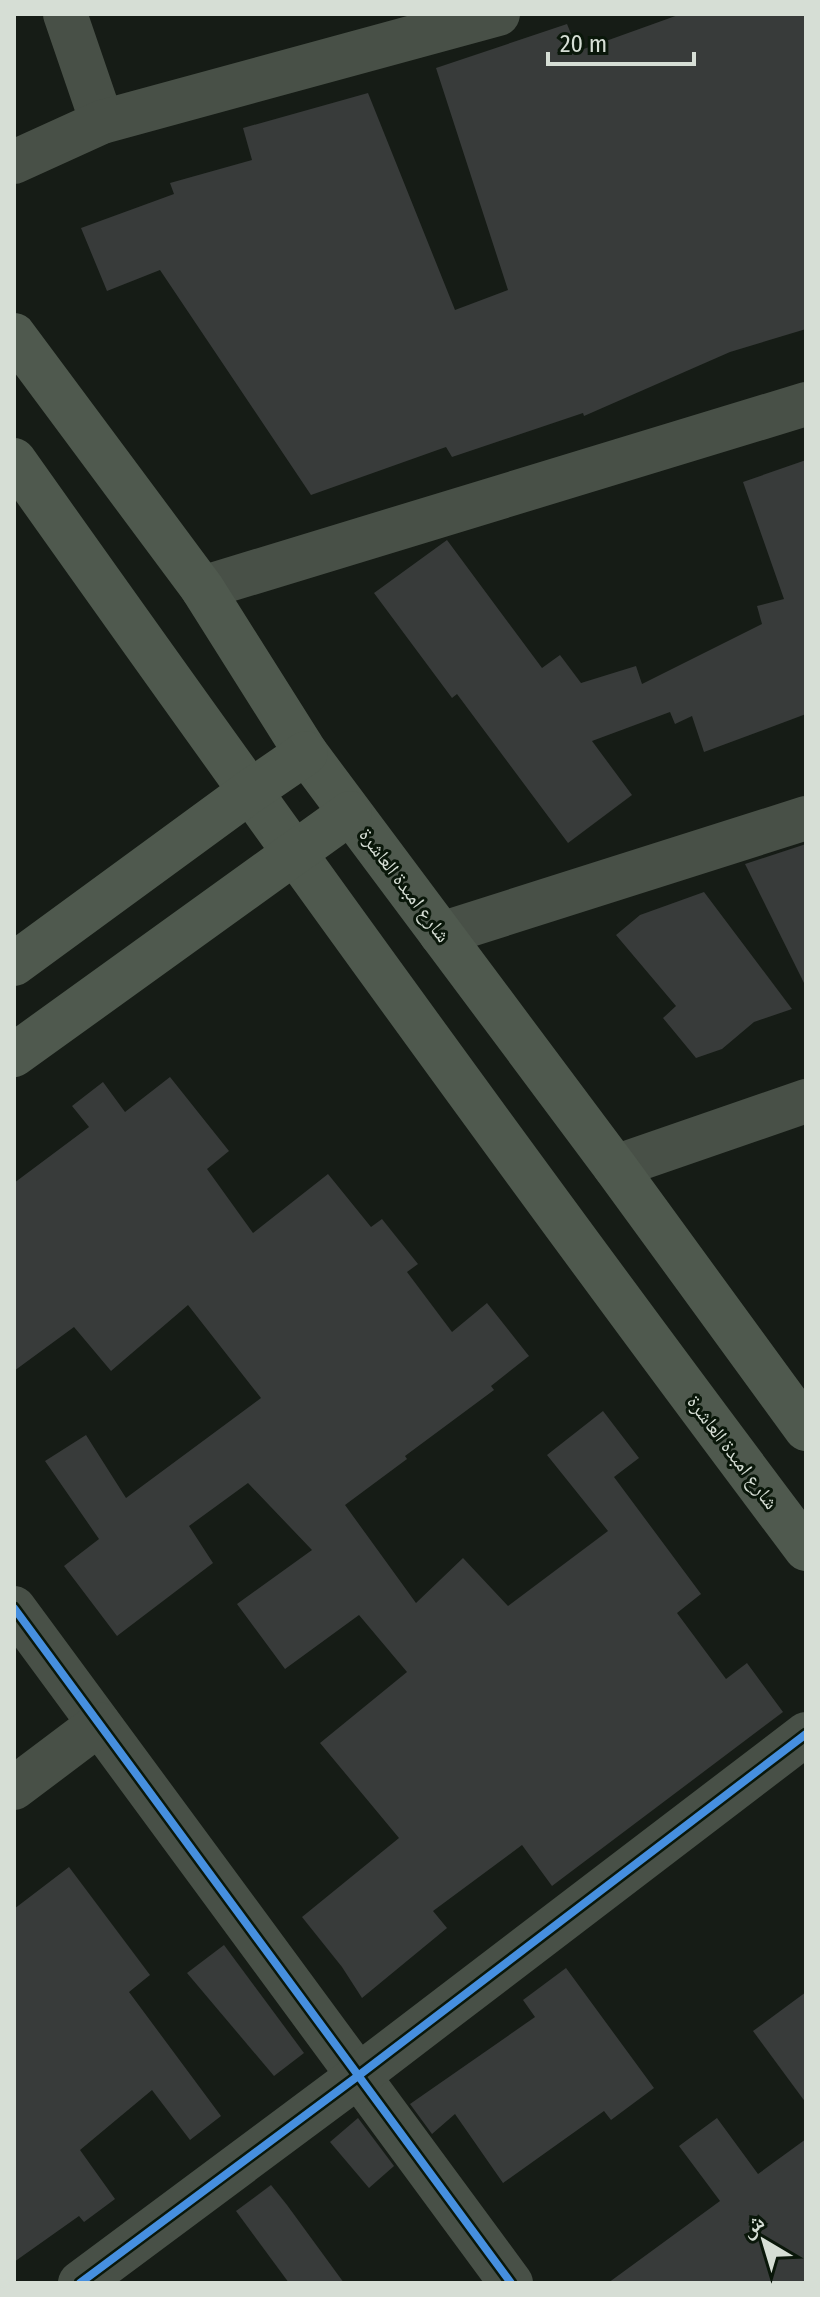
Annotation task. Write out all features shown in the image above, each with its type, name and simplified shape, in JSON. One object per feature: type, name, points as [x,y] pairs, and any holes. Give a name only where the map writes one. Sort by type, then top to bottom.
[{"type":"main road","name":"شارع امبدة العاشرة","points":[[14,335],[202,588],[306,753],[806,1429]]},
{"type":"main road","name":"شارع امبدة العاشرة","points":[[14,460],[294,855],[597,1271],[806,1549]]},
{"type":"main road","points":[[14,964],[306,753]]},
{"type":"main road","points":[[14,1055],[350,813]]},
{"type":"street","points":[[65,14],[102,122]]},
{"type":"street","points":[[14,162],[102,122],[498,14]]},
{"type":"street","points":[[202,588],[806,404]]},
{"type":"street","points":[[441,934],[806,818]]},
{"type":"street","points":[[615,1167],[806,1101]]},
{"type":"street","points":[[14,1608],[511,2283]]},
{"type":"street","points":[[14,1788],[99,1724]]},
{"type":"street","points":[[80,2283],[358,2076],[806,1734]]},
{"type":"building","points":[[681,14],[806,14],[806,329],[730,352],[584,416],[583,413],[452,457],[446,447],[311,495],[160,270],[107,291],[81,228],[174,194],[170,183],[252,160],[243,128],[368,93],[455,310],[508,290],[436,68],[567,24],[578,51]]},
{"type":"building","points":[[806,460],[806,714],[704,752],[692,716],[675,724],[670,712],[592,741],[632,795],[568,843],[457,694],[452,698],[374,593],[447,540],[542,668],[560,655],[581,683],[636,666],[642,684],[762,624],[757,606],[784,599],[743,482]]},
{"type":"building","points":[[806,844],[806,987],[745,864]]},
{"type":"building","points":[[704,892],[792,1009],[754,1022],[722,1049],[696,1058],[663,1018],[676,1006],[616,935],[640,915]]},
{"type":"building","points":[[170,1077],[229,1151],[207,1169],[253,1233],[328,1174],[371,1227],[382,1219],[418,1264],[407,1272],[452,1332],[487,1303],[529,1356],[491,1386],[494,1390],[345,1505],[416,1603],[463,1558],[508,1606],[608,1531],[547,1455],[603,1411],[639,1458],[614,1477],[701,1594],[677,1613],[726,1679],[747,1663],[783,1712],[552,1886],[522,1845],[433,1911],[447,1928],[362,1998],[302,1917],[399,1838],[320,1743],[407,1672],[359,1615],[285,1669],[237,1604],[312,1550],[248,1483],[189,1526],[213,1563],[117,1636],[64,1566],[99,1539],[45,1461],[86,1435],[126,1498],[261,1398],[188,1305],[111,1371],[74,1327],[14,1371],[14,1183],[89,1127],[72,1106],[103,1082],[125,1112]]},
{"type":"building","points":[[69,1867],[150,1975],[129,1992],[221,2116],[190,2140],[152,2090],[80,2150],[115,2199],[84,2222],[79,2216],[14,2262],[14,1909]]},
{"type":"building","points":[[224,1945],[304,2053],[274,2076],[187,1973]]},
{"type":"building","points":[[566,1968],[654,2088],[611,2120],[604,2111],[503,2183],[455,2114],[432,2134],[410,2104],[535,2017],[523,2000]]},
{"type":"building","points":[[806,1992],[806,2103],[753,2031]]},
{"type":"building","points":[[358,2118],[394,2166],[369,2188],[330,2142]]},
{"type":"building","points":[[717,2118],[758,2174],[806,2139],[806,2283],[608,2283],[720,2201],[679,2146]]},
{"type":"building","points":[[271,2185],[344,2283],[289,2283],[236,2211]]},
{"type":"cycle path","points":[[14,1608],[511,2283]]},
{"type":"cycle path","points":[[80,2283],[358,2076],[806,1734]]}]
